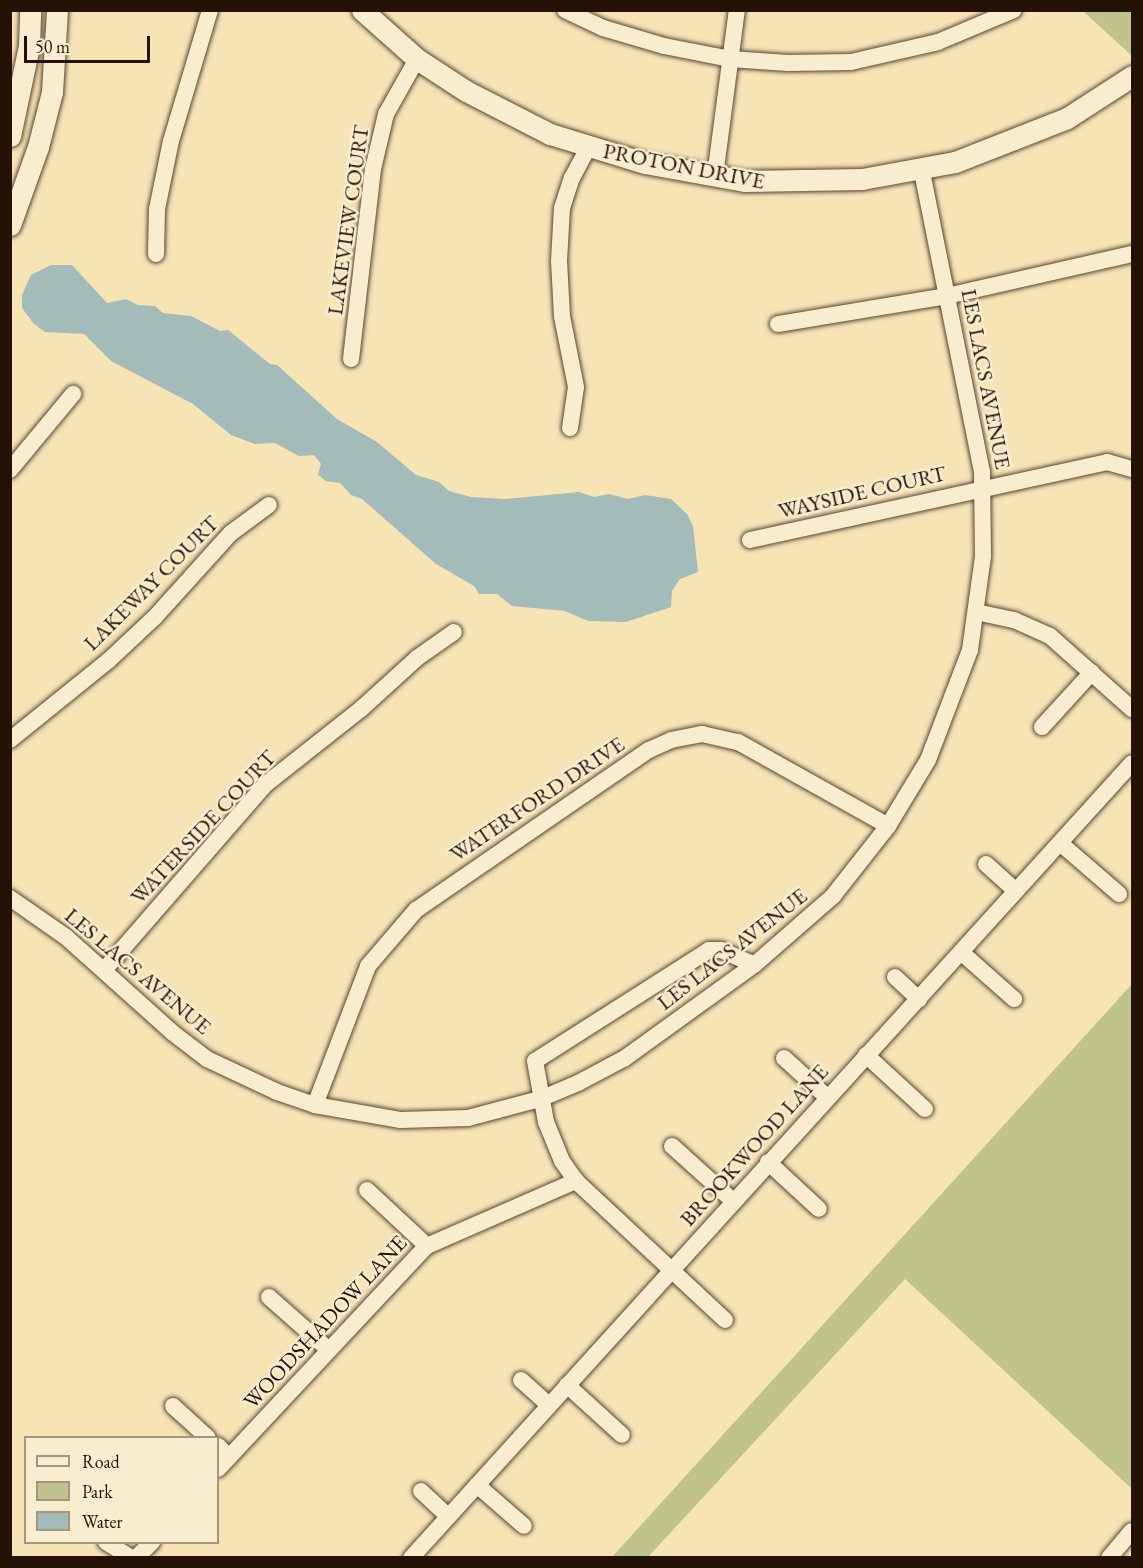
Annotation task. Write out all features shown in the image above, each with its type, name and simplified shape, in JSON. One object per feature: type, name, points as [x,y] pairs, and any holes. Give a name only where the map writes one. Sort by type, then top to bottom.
[{"type":"street","points":[[10,136],[29,46],[30,10]]},
{"type":"street","points":[[10,225],[38,147],[52,92],[57,10]]},
{"type":"street","points":[[156,254],[157,209],[171,141],[210,10]]},
{"type":"street","name":"PROTON DRIVE","points":[[363,10],[417,59],[476,97],[550,134],[588,147],[715,176],[778,183],[862,179],[922,171],[955,162],[1067,118],[1132,76]]},
{"type":"street","points":[[565,10],[603,28],[664,46],[730,59],[851,62],[938,42],[1014,10]]},
{"type":"street","points":[[715,176],[737,10]]},
{"type":"street","name":"LAKEVIEW COURT","points":[[351,359],[373,169],[386,114],[417,59]]},
{"type":"street","points":[[570,428],[576,387],[562,316],[560,240],[562,208],[572,178],[588,147]]},
{"type":"street","name":"LES LACS AVENUE","points":[[10,898],[66,937],[105,969],[173,1034],[207,1059],[277,1092],[315,1105],[400,1120],[468,1118],[540,1099],[625,1058],[754,965],[833,896],[888,826],[928,760],[959,685],[976,612],[983,556],[983,488],[980,448],[922,171]]},
{"type":"street","points":[[778,324],[947,296],[1132,254]]},
{"type":"street","points":[[10,470],[73,394]]},
{"type":"street","name":"WAYSIDE COURT","points":[[750,540],[1107,462],[1132,469]]},
{"type":"street","name":"LAKEWAY COURT","points":[[10,740],[108,661],[155,617],[231,533],[269,505]]},
{"type":"street","points":[[976,612],[1014,620],[1050,636],[1132,709]]},
{"type":"street","name":"WATERSIDE COURT","points":[[105,969],[266,784],[361,710],[417,658],[454,632]]},
{"type":"street","points":[[1042,727],[1092,672]]},
{"type":"street","name":"WATERFORD DRIVE","points":[[315,1105],[368,966],[416,910],[649,750],[671,740],[702,734],[738,742],[888,826]]},
{"type":"street","name":"BROOKWOOD LANE","points":[[411,1557],[1132,763]]},
{"type":"street","points":[[1060,843],[1119,894]]},
{"type":"street","points":[[986,864],[1016,891]]},
{"type":"street","points":[[725,1320],[576,1181],[558,1152],[540,1099],[535,1061],[540,1055],[589,1029],[699,954],[721,950],[754,965]]},
{"type":"street","points":[[962,952],[1014,999]]},
{"type":"street","points":[[895,977],[919,999]]},
{"type":"street","points":[[866,1055],[926,1109]]},
{"type":"street","points":[[784,1058],[827,1097]]},
{"type":"street","points":[[672,1146],[733,1201]]},
{"type":"street","points":[[768,1162],[819,1209]]},
{"type":"street","name":"WOODSHADOW LANE","points":[[221,1457],[329,1350],[427,1246],[576,1181]]},
{"type":"street","points":[[367,1190],[427,1246]]},
{"type":"street","points":[[269,1297],[329,1350]]},
{"type":"street","points":[[521,1380],[549,1405]]},
{"type":"street","points":[[567,1385],[622,1435]]},
{"type":"street","points":[[173,1406],[207,1436]]},
{"type":"street","points":[[477,1485],[524,1527]]},
{"type":"street","points":[[421,1491],[448,1516]]},
{"type":"street","points":[[1109,1557],[1132,1532]]},
{"type":"street","points":[[110,1544],[134,1557],[150,1544]]},
{"type":"green space","points":[[1083,11],[1132,11],[1132,56]]},
{"type":"green space","points":[[1132,984],[1132,1489],[905,1279],[648,1557],[612,1557]]},
{"type":"water","points":[[51,265],[72,265],[107,303],[126,299],[138,305],[155,306],[163,313],[191,316],[220,331],[228,330],[270,364],[277,365],[337,419],[377,442],[416,475],[439,482],[449,491],[471,497],[505,499],[579,492],[594,497],[609,494],[628,499],[645,495],[671,499],[687,514],[693,526],[698,572],[680,579],[672,591],[671,607],[626,622],[588,621],[565,611],[512,606],[497,594],[479,594],[474,586],[436,564],[362,499],[351,495],[340,483],[326,481],[318,475],[321,464],[314,455],[299,456],[275,443],[255,444],[231,435],[193,404],[111,361],[84,334],[45,332],[33,323],[22,308],[22,295],[31,275]]}]
